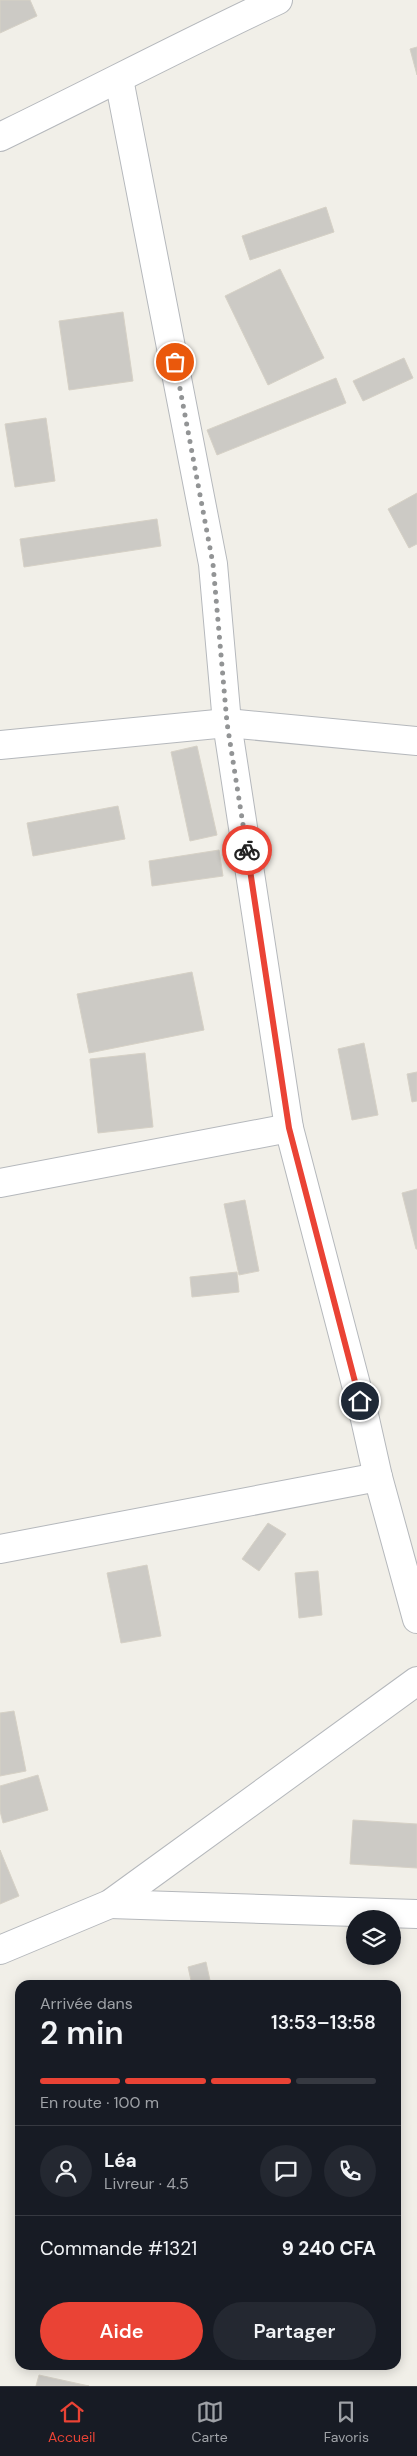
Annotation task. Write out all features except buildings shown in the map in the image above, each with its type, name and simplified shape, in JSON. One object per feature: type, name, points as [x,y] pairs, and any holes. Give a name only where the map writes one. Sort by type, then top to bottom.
[{"type":"street","points":[[0,137],[120,79],[185,43],[278,0]]},
{"type":"street","points":[[120,79],[213,564],[227,723],[289,1128],[365,1419],[378,1477],[417,1619]]},
{"type":"street","points":[[0,745],[227,723],[417,741]]},
{"type":"street","points":[[0,1183],[289,1128]]},
{"type":"street","points":[[0,1549],[378,1477]]},
{"type":"street","points":[[0,1950],[110,1904],[417,1681]]},
{"type":"street","points":[[110,1904],[417,1914]]},
{"type":"way so far","points":[[175,362],[213,564],[227,723],[247,850]]},
{"type":"route","points":[[247,850],[289,1128],[360,1401]]}]
